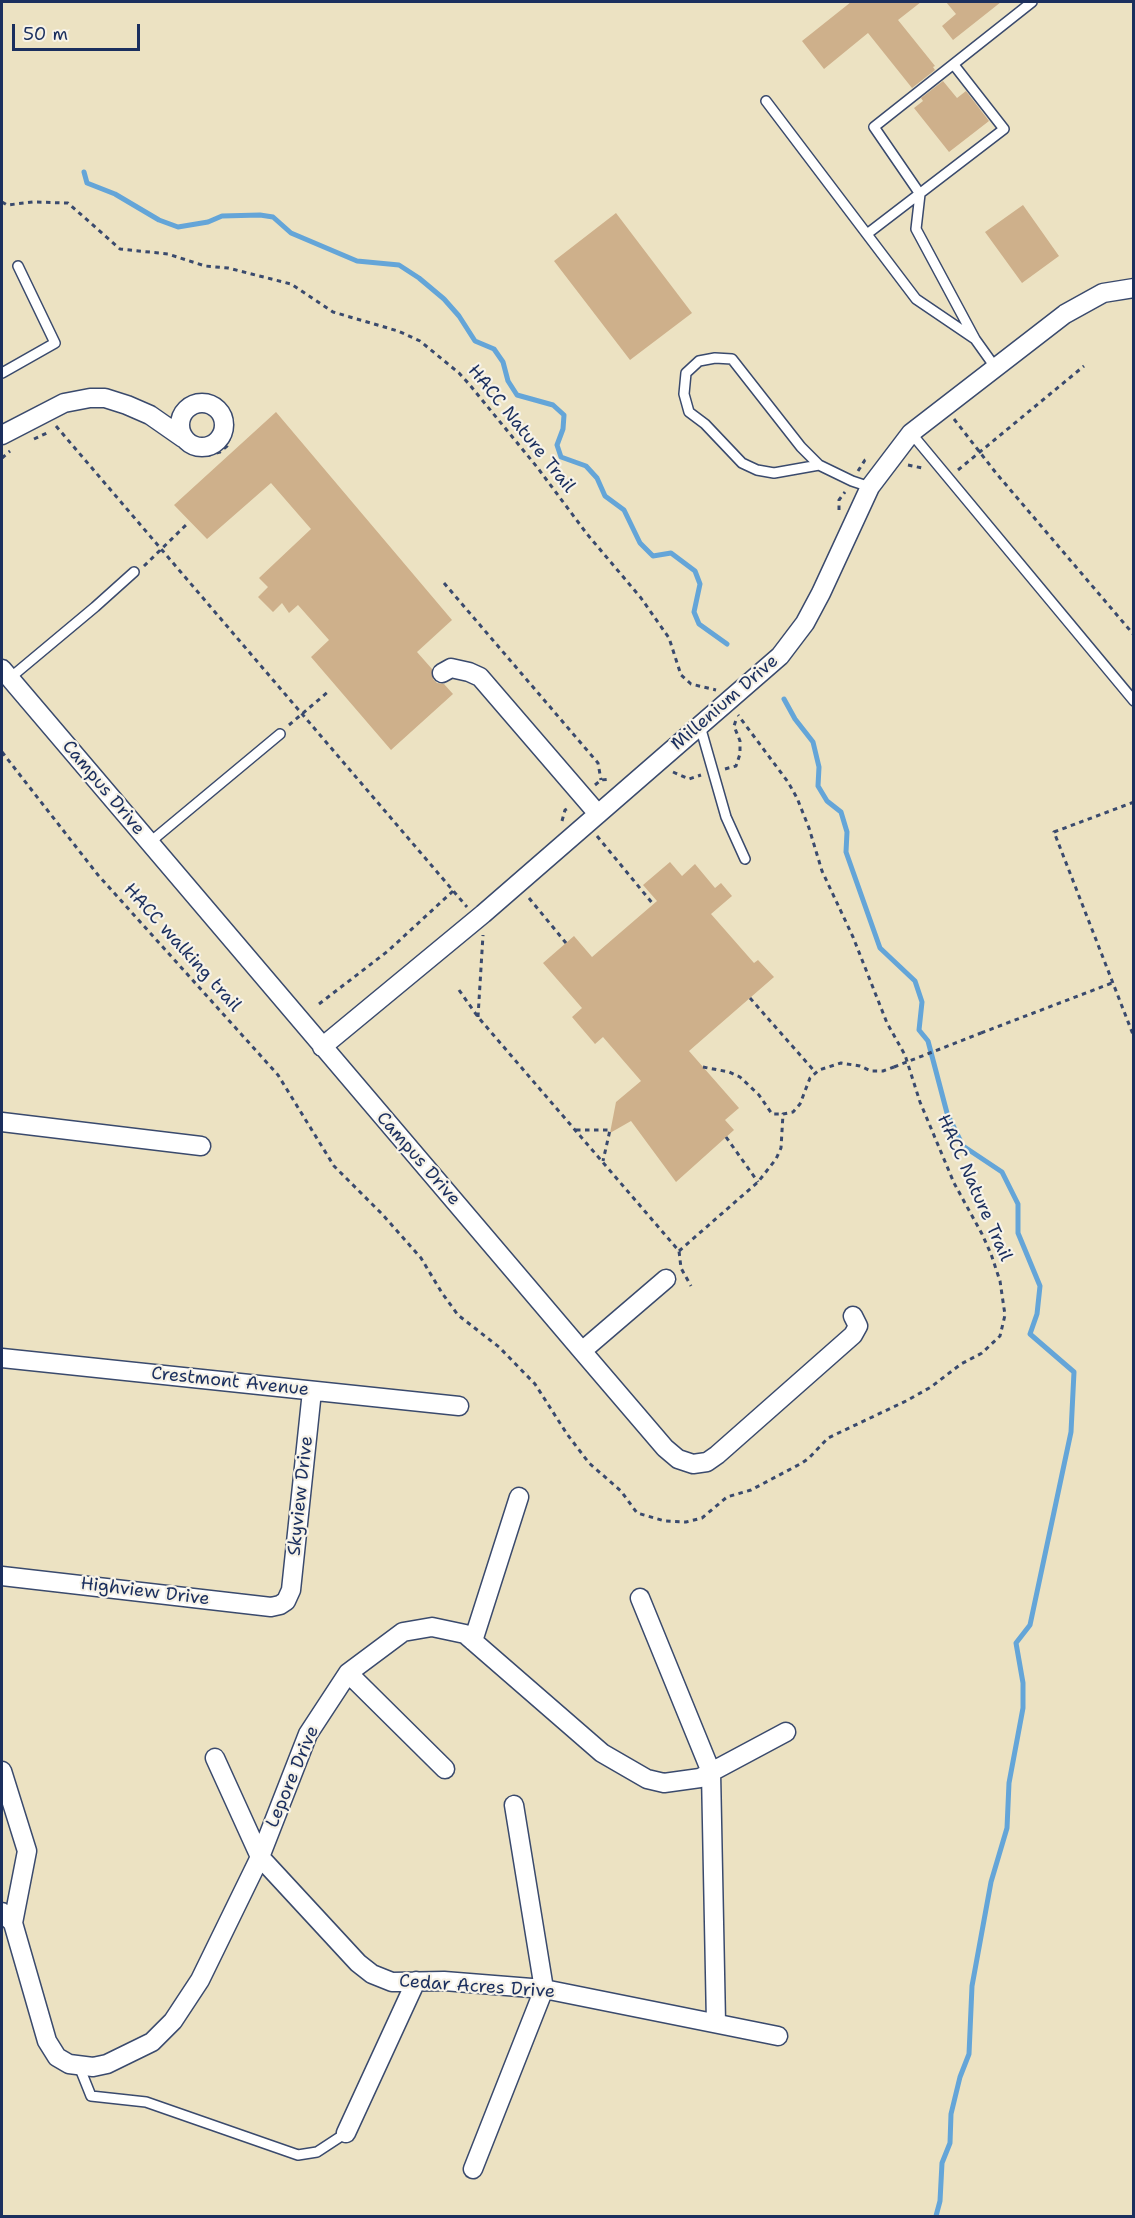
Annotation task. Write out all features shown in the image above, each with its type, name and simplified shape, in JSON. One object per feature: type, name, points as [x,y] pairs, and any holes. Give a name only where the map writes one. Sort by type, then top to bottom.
[{"type":"street","name":"Millenium Drive","points":[[322,1047],[477,919],[780,656],[805,622],[821,592],[870,487],[911,434],[994,367],[1065,314],[1103,293],[1134,288]]},
{"type":"street","points":[[6,443],[42,414],[64,403],[90,398],[105,398],[150,415],[185,445]]},
{"type":"street","points":[[442,673],[451,668],[480,677],[598,814]]},
{"type":"street","name":"Campus Drive","points":[[6,673],[322,1047],[665,1448],[678,1459],[693,1464],[707,1462],[717,1455],[853,1335],[858,1326],[853,1316]]},
{"type":"street","points":[[2,1122],[201,1146]]},
{"type":"street","points":[[582,1351],[666,1279]]},
{"type":"street","name":"Crestmont Avenue","points":[[2,1358],[459,1406]]},
{"type":"street","name":"Skyview Drive","points":[[286,1601],[291,1590],[312,1391]]},
{"type":"street","points":[[473,1641],[519,1497]]},
{"type":"street","name":"Highview Drive","points":[[2,1576],[271,1607],[286,1601]]},
{"type":"street","points":[[639,1598],[711,1772],[716,2023]]},
{"type":"street","name":"Lepore Drive","points":[[79,2066],[107,2064],[124,2057],[152,2042],[173,2021],[200,1980],[260,1857],[308,1734],[348,1673],[403,1632],[432,1627],[465,1634],[602,1753],[647,1779],[664,1783],[700,1778],[786,1732]]},
{"type":"street","points":[[348,1673],[445,1769]]},
{"type":"street","name":"Cedar Acres Drive","points":[[215,1758],[260,1857],[358,1963],[372,1974],[392,1982],[416,1980],[544,1989],[778,2036]]},
{"type":"street","points":[[2,1771],[27,1851],[7,1918],[47,2041],[57,2057],[69,2064],[79,2066]]},
{"type":"street","points":[[473,2169],[544,1989],[514,1805]]},
{"type":"street","points":[[346,2133],[416,1980]]},
{"type":"lane","points":[[994,367],[975,339],[916,229],[920,194],[874,127],[1032,2]]},
{"type":"lane","points":[[867,234],[1004,129],[954,65]]},
{"type":"lane","points":[[766,101],[916,299],[975,339]]},
{"type":"lane","points":[[2,373],[55,343],[18,266]]},
{"type":"lane","points":[[819,465],[774,473],[757,470],[742,463],[705,424],[689,412],[684,394],[686,373],[699,361],[716,358],[732,359],[801,447],[819,465],[870,487]]},
{"type":"lane","points":[[911,434],[1134,701]]},
{"type":"lane","points":[[6,673],[95,607],[134,572]]},
{"type":"lane","points":[[700,726],[726,817],[745,859]]},
{"type":"lane","points":[[149,843],[280,734]]},
{"type":"lane","points":[[79,2066],[91,2096],[146,2103],[298,2155],[317,2152],[346,2133]]},
{"type":"path","name":"HACC Nature Trail","points":[[2,202],[7,205],[33,202],[68,203],[120,249],[168,254],[205,266],[228,268],[291,284],[333,312],[398,331],[420,341],[459,373],[537,467],[587,534],[641,598],[669,638],[681,675],[691,684],[718,691],[710,698]]},
{"type":"path","points":[[42,414],[56,427],[477,919]]},
{"type":"path","points":[[952,417],[996,473],[1134,635]]},
{"type":"path","points":[[29,441],[40,438],[63,423]]},
{"type":"path","points":[[185,445],[206,456],[220,452],[227,446],[234,424]]},
{"type":"path","points":[[2,458],[6,443]]},
{"type":"path","points":[[838,516],[839,500],[864,460],[874,455]]},
{"type":"path","points":[[161,550],[186,525]]},
{"type":"path","points":[[444,583],[598,763],[601,780]]},
{"type":"path","points":[[302,714],[329,691]]},
{"type":"path","name":"HACC Nature Trail","points":[[334,1166],[382,1214],[421,1258],[458,1315],[499,1347],[535,1384],[589,1463],[621,1491],[637,1513],[665,1521],[686,1522],[702,1518],[727,1497],[751,1490],[802,1463],[828,1438],[931,1387],[960,1364],[982,1353],[1000,1336],[1004,1325],[1005,1303],[991,1254],[954,1184],[920,1102],[905,1055],[887,1023],[853,936],[822,871],[797,798],[788,782],[738,716]]},
{"type":"path","name":"HACC walking trail","points":[[2,752],[98,875],[278,1075],[334,1166]]},
{"type":"path","points":[[561,827],[565,810],[601,780],[616,776]]},
{"type":"path","points":[[1134,802],[1054,832],[1134,1037]]},
{"type":"path","points":[[596,834],[653,904]]},
{"type":"path","points":[[319,1004],[388,951],[453,891]]},
{"type":"path","points":[[526,894],[566,944]]},
{"type":"path","points":[[703,1067],[729,1072],[740,1077],[759,1095],[771,1114],[793,1112],[800,1104],[810,1078],[831,1065],[841,1063],[860,1066],[872,1071],[883,1071],[1112,983]]},
{"type":"path","points":[[459,990],[478,1017],[679,1251],[681,1268],[691,1286]]},
{"type":"path","points":[[750,998],[816,1073]]},
{"type":"path","points":[[679,1251],[758,1182],[776,1159],[781,1148],[783,1114]]},
{"type":"path","points":[[576,1130],[610,1130],[603,1161]]},
{"type":"path","points":[[726,1137],[758,1182]]},
{"type":"building","points":[[851,2],[921,2],[898,20],[935,66],[933,67],[935,70],[912,88],[868,33],[824,69],[802,41]]},
{"type":"building","points":[[946,2],[1001,2],[953,40],[942,26],[956,14]]},
{"type":"building","points":[[943,81],[957,98],[966,91],[989,121],[949,152],[914,108],[923,101],[921,98]]},
{"type":"building","points":[[1023,205],[1059,256],[1022,283],[985,232]]},
{"type":"building","points":[[616,213],[692,313],[630,360],[554,261]]},
{"type":"building","points":[[276,412],[452,620],[417,652],[432,669],[433,679],[437,683],[444,684],[453,694],[391,750],[311,657],[329,640],[298,605],[289,613],[282,603],[273,612],[258,597],[268,587],[259,578],[311,529],[271,483],[207,539],[174,505]]},
{"type":"building","points":[[670,862],[682,876],[695,864],[715,888],[721,883],[732,896],[711,914],[754,963],[758,960],[774,977],[689,1051],[739,1108],[725,1120],[734,1130],[676,1182],[631,1121],[610,1133],[616,1102],[641,1081],[603,1037],[595,1044],[572,1017],[582,1008],[543,963],[574,936],[592,957],[657,901],[643,885]]},
{"type":"waterway","points":[[84,172],[87,183],[115,194],[159,220],[178,227],[208,222],[222,216],[273,217],[291,233],[357,261],[399,265],[419,278],[444,299],[459,316],[475,341],[494,349],[503,362],[508,381],[517,395],[553,405],[564,415],[563,429],[557,445],[561,457],[586,466],[597,478],[605,496],[624,510],[640,543],[653,556],[671,553],[695,571],[700,584],[694,612],[699,624],[727,644]]},
{"type":"waterway","points":[[784,699],[795,719],[813,742],[819,767],[818,786],[827,801],[841,812],[847,832],[846,852],[880,948],[915,981],[922,1002],[919,1030],[928,1041],[947,1113],[963,1146],[1002,1172],[1018,1204],[1018,1233],[1040,1286],[1037,1314],[1030,1334],[1074,1372],[1071,1432],[1030,1625],[1016,1643],[1023,1683],[1023,1708],[1009,1783],[1007,1828],[991,1882],[972,1986],[969,2054],[960,2077],[951,2114],[950,2143],[942,2163],[940,2201],[936,2216]]}]
